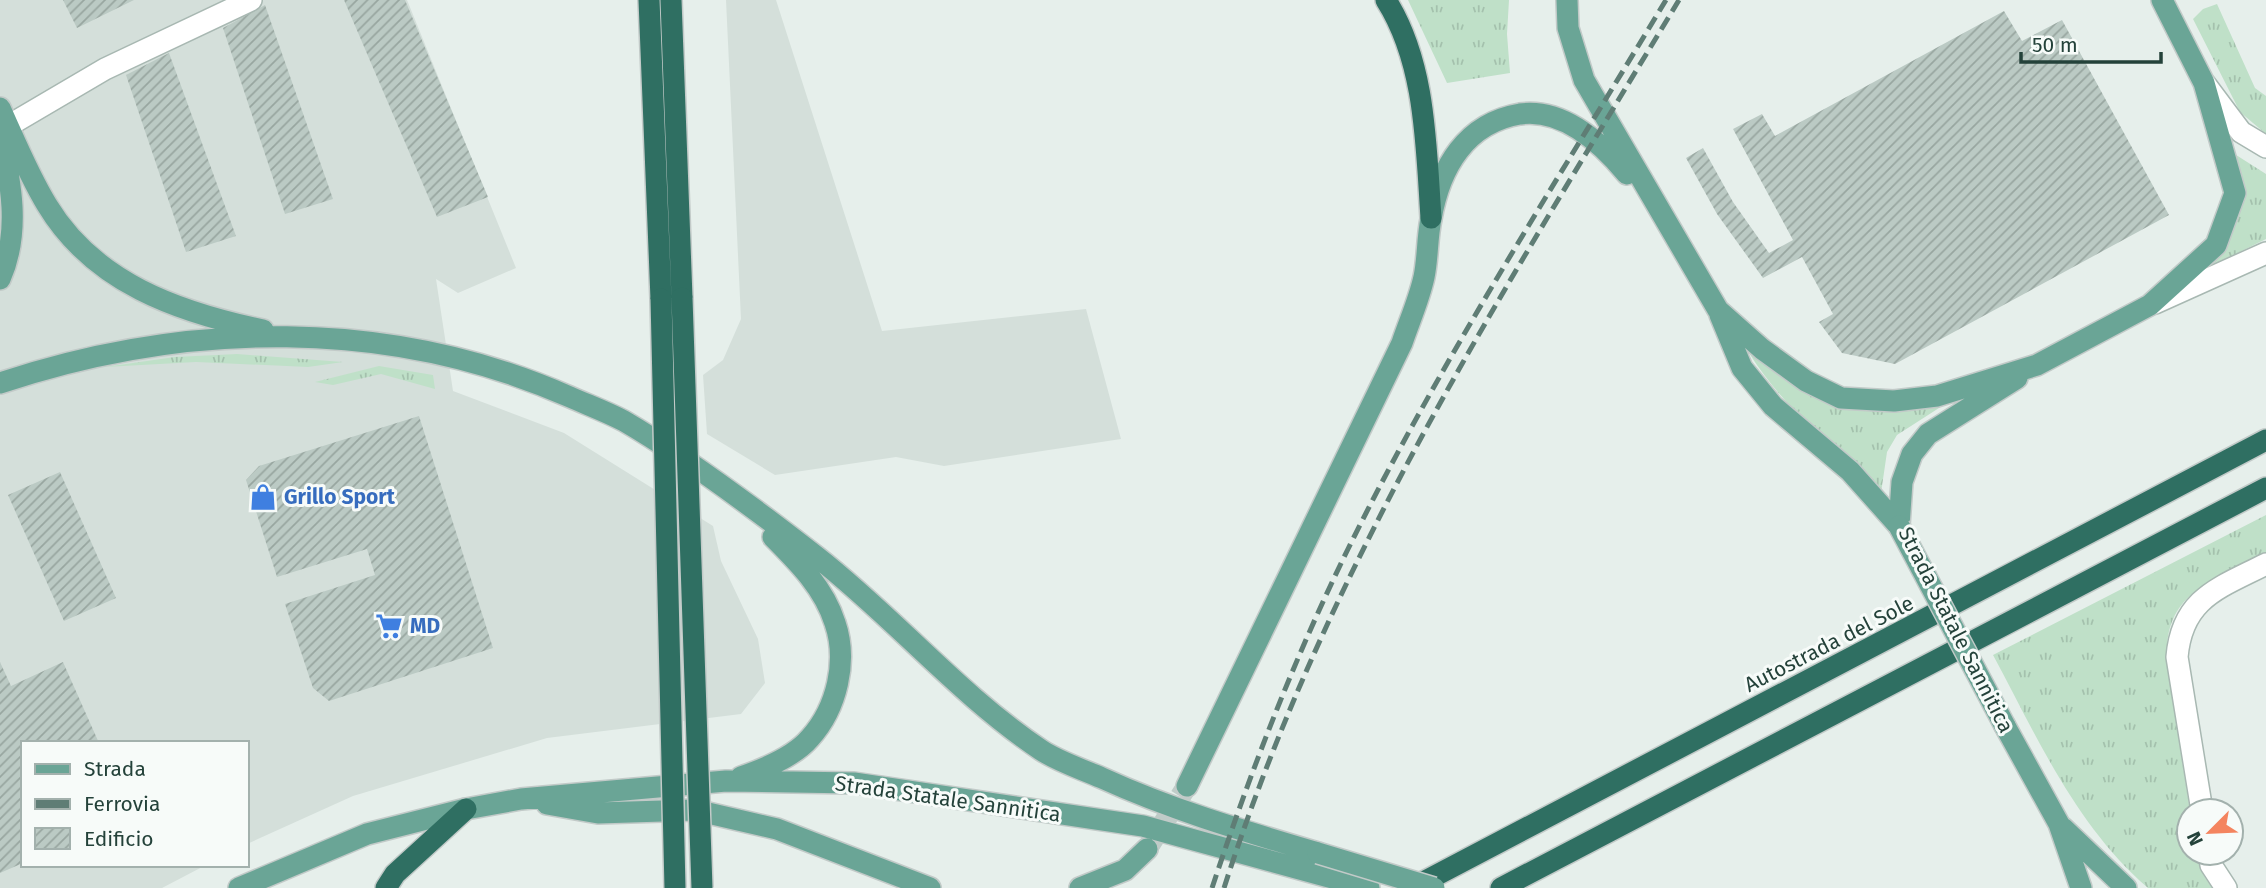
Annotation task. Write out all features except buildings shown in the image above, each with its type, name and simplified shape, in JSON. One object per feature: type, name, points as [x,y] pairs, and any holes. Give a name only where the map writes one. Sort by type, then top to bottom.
[{"type":"highway","points":[[649,0],[671,298],[702,888]]},
{"type":"highway","points":[[671,0],[676,888]]},
{"type":"highway","points":[[1386,0],[1394,12],[1418,79],[1431,218]]},
{"type":"highway","name":"Autostrada del Sole","points":[[1412,888],[2266,440]]},
{"type":"highway","points":[[1501,888],[2266,488]]},
{"type":"highway","points":[[386,888],[395,874],[466,809]]},
{"type":"main road","name":"Strada Statale Sannitica","points":[[1567,0],[1568,28],[1584,80],[1718,310],[1762,349],[1806,381],[1841,398],[1894,401],[1937,396],[2037,365]]},
{"type":"main road","name":"Strada Statale Sannitica","points":[[2081,888],[2059,824],[1899,526],[1902,482],[1912,454],[1928,434],[1961,416],[2037,365],[2150,305],[2216,245],[2235,193],[2204,83],[2162,0]]},
{"type":"main road","points":[[1187,786],[1402,343],[1424,278],[1431,218],[1443,177],[1463,142],[1497,118],[1533,113],[1572,124],[1614,158],[1664,218]]},
{"type":"main road","points":[[0,279],[8,261],[13,222],[3,122]]},
{"type":"main road","points":[[3,122],[48,207],[97,263],[126,284],[187,310],[296,337]]},
{"type":"main road","points":[[1718,310],[1742,368],[1773,407],[1850,471],[1899,526]]},
{"type":"main road","points":[[0,383],[78,359],[159,343],[296,337],[367,341],[444,353],[518,374],[622,421],[736,497],[820,559],[939,668],[1043,752],[1165,807],[1434,888]]},
{"type":"main road","points":[[726,782],[758,771],[810,739],[835,698],[840,645],[835,621],[812,578],[736,497]]},
{"type":"main road","name":"Strada Statale Sannitica","points":[[239,888],[367,834],[466,809],[521,799],[726,782],[854,783],[1143,826],[1369,888]]},
{"type":"main road","points":[[521,799],[598,813],[695,810],[777,829],[930,888]]},
{"type":"main road","name":"Strada Statale Sannitica","points":[[2059,824],[2126,888]]},
{"type":"main road","points":[[1080,888],[1125,870],[1147,849]]},
{"type":"street","points":[[3,122],[105,69],[251,0]]},
{"type":"street","points":[[2204,83],[2241,132],[2266,147]]},
{"type":"street","points":[[2150,305],[2266,253]]},
{"type":"street","points":[[2200,797],[2177,657],[2183,623],[2207,595],[2266,564]]},
{"type":"street","points":[[2212,867],[2226,888]]},
{"type":"shaded area","points":[[0,0],[407,0],[516,268],[458,293],[436,279],[453,391],[564,433],[713,526],[721,561],[758,639],[765,683],[741,714],[547,738],[353,796],[248,844],[248,741],[21,741],[21,867],[202,867],[162,888],[0,888]]},
{"type":"shaded area","points":[[726,0],[776,0],[882,331],[1086,309],[1121,439],[944,466],[896,457],[775,475],[707,434],[703,375],[723,360],[741,319]]},
{"type":"green space","points":[[1408,0],[1509,0],[1507,34],[1510,73],[1447,83]]},
{"type":"green space","points":[[2217,4],[2255,88],[2266,96],[2266,134],[2240,112],[2193,19],[2203,9]]},
{"type":"green space","points":[[2233,153],[2266,174],[2266,239],[2187,278],[2214,252]]},
{"type":"green space","points":[[1749,353],[1786,381],[1819,398],[1967,390],[1897,435],[1887,452],[1881,493],[1793,410]]},
{"type":"green space","points":[[237,354],[343,362],[308,367],[196,362],[105,367],[175,357]]},
{"type":"green space","points":[[379,366],[433,375],[435,389],[381,374],[333,385],[315,382]]},
{"type":"green space","points":[[2266,515],[2266,553],[2225,573],[2192,594],[2180,607],[2171,624],[2167,644],[2168,670],[2188,797],[2175,797],[2175,867],[2201,867],[2212,888],[2148,888],[2122,864],[2079,809],[2060,779],[1993,655]]},
{"type":"tunnel","points":[[1147,849],[1187,786]]},
{"type":"railway","points":[[1212,888],[1257,759],[1291,674],[1348,549],[1461,340],[1666,0]]},
{"type":"railway","points":[[1224,888],[1266,768],[1314,653],[1368,541],[1425,431],[1486,323],[1679,0]]},
{"type":"place","name":"Grillo Sport","points":[[263,497]]},
{"type":"place","name":"MD","points":[[389,626]]}]
